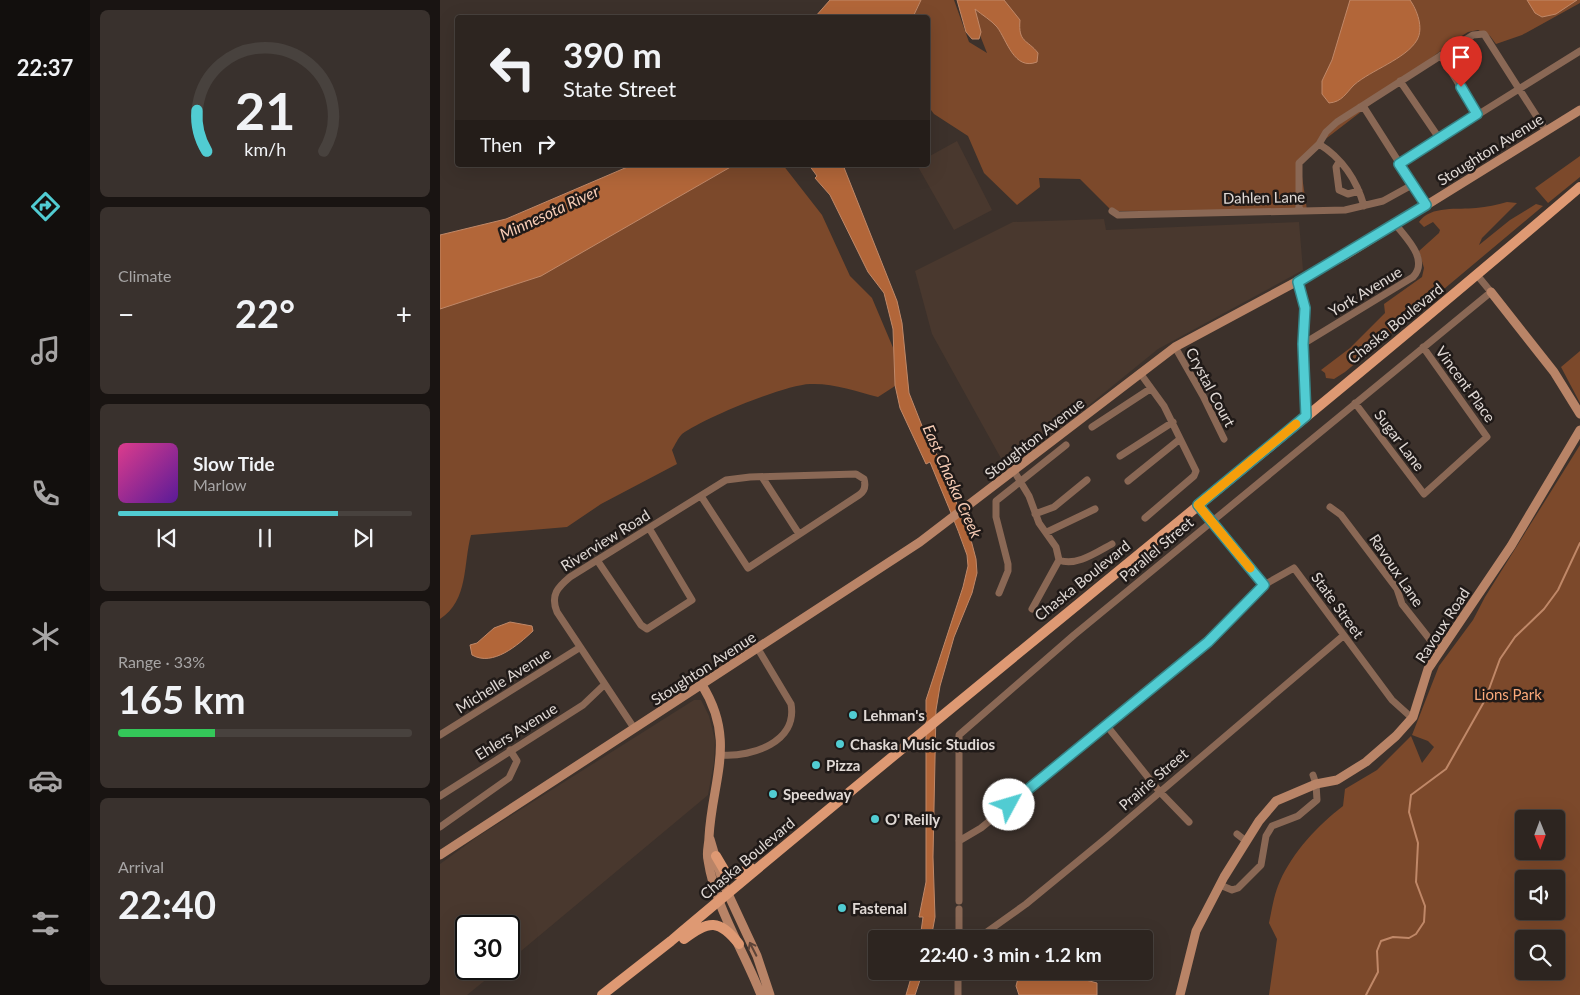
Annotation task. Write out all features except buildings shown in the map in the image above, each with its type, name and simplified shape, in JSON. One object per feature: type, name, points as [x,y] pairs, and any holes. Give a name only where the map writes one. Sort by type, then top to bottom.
[{"type":"main road","name":"Chaska Boulevard","points":[[602,995],[724,897],[908,743],[1477,275],[1580,187]]},
{"type":"main road","points":[[716,856],[726,873],[738,874],[777,852]]},
{"type":"main road","points":[[658,951],[683,939],[699,927],[710,924],[725,928],[739,944]]},
{"type":"street","points":[[1299,210],[1300,163],[1319,144],[1326,132],[1337,122],[1473,35],[1484,34],[1546,131]]},
{"type":"street","points":[[1399,164],[1580,51]]},
{"type":"street","points":[[1441,56],[1477,114]]},
{"type":"street","points":[[1400,81],[1438,138]]},
{"type":"street","points":[[1360,107],[1365,109],[1426,205]]},
{"type":"street","name":"Stoughton Avenue","points":[[440,855],[942,527],[1174,347],[1298,282],[1396,225],[1580,110]]},
{"type":"street","points":[[1319,144],[1328,150],[1349,171],[1364,206]]},
{"type":"street","points":[[1339,162],[1336,167],[1340,190],[1348,194],[1359,191]]},
{"type":"street","name":"Dahlen Lane","points":[[1112,211],[1118,214],[1345,210],[1394,197],[1412,185]]},
{"type":"street","name":"York Avenue","points":[[1303,344],[1413,277],[1419,271],[1420,265],[1417,256],[1396,225]]},
{"type":"street","points":[[1477,275],[1554,372],[1580,414]]},
{"type":"street","points":[[1298,282],[1305,308],[1303,344],[1306,416]]},
{"type":"street","name":"Parallel Street","points":[[959,841],[959,735],[1002,696],[1212,521],[1491,292]]},
{"type":"street","name":"Crystal Court","points":[[1174,347],[1204,396],[1224,439]]},
{"type":"street","name":"Vincent Place","points":[[1423,348],[1487,436],[1424,494]]},
{"type":"street","points":[[1140,373],[1164,406],[1196,470],[1194,476],[1145,518]]},
{"type":"street","points":[[1092,427],[1150,389]]},
{"type":"street","name":"Sugar Lane","points":[[1355,403],[1424,494]]},
{"type":"street","points":[[1120,456],[1173,422]]},
{"type":"street","name":"Ravoux Road","points":[[1180,995],[1196,931],[1220,885],[1259,821],[1276,801],[1316,784],[1337,780],[1366,762],[1396,736],[1412,718],[1428,669],[1511,546],[1580,430]]},
{"type":"street","points":[[1128,481],[1180,438]]},
{"type":"street","points":[[998,593],[1008,571],[1008,564],[996,517],[996,501],[1066,445]]},
{"type":"street","points":[[1014,471],[1022,481],[1041,527],[1047,532],[1056,547],[1059,560],[1032,609]]},
{"type":"street","name":"Riverview Road","points":[[634,728],[556,612],[554,596],[565,581],[726,480],[856,474],[864,479],[864,492],[799,534]]},
{"type":"street","points":[[701,496],[748,568],[799,534],[762,477]]},
{"type":"street","points":[[1035,514],[1054,506],[1087,480]]},
{"type":"street","points":[[959,901],[959,841],[981,828],[1208,642],[1264,585],[1198,505]]},
{"type":"street","name":"Ravoux Lane","points":[[1330,507],[1342,515],[1397,589],[1402,604],[1439,651]]},
{"type":"street","points":[[1047,532],[1095,509]]},
{"type":"street","points":[[597,560],[641,625],[647,629],[692,600],[649,528]]},
{"type":"street","points":[[1059,560],[1071,562],[1112,544]]},
{"type":"street","name":"State Street","points":[[1264,585],[1294,568],[1392,700],[1412,718]]},
{"type":"street","name":"Prairie Street","points":[[990,930],[1026,904],[1343,636]]},
{"type":"street","name":"Michelle Avenue","points":[[440,735],[579,648]]},
{"type":"street","points":[[722,755],[747,755],[758,752],[784,735],[790,724],[793,714],[792,704],[758,649]]},
{"type":"street","name":"Ehlers Avenue","points":[[440,796],[584,705],[604,685]]},
{"type":"street","points":[[702,685],[717,716],[722,755],[708,860],[724,897],[756,956],[770,995]]},
{"type":"street","points":[[1107,726],[1160,791],[1189,822]]},
{"type":"street","points":[[440,827],[509,778],[517,761],[510,750]]},
{"type":"street","points":[[1220,885],[1232,890],[1238,888],[1261,865],[1266,836],[1272,826],[1298,816],[1317,800],[1316,784],[1313,775]]},
{"type":"street","points":[[1237,834],[1246,841]]},
{"type":"street","points":[[710,839],[716,856],[724,897],[739,944],[761,995]]},
{"type":"street","points":[[959,909],[959,930]]},
{"type":"street","points":[[958,980],[958,995]]},
{"type":"shaded area","points":[[957,141],[992,210],[954,230],[918,167],[930,167],[930,156]]},
{"type":"shaded area","points":[[1104,219],[1106,230],[1299,222],[1303,270],[1158,349],[1008,471],[932,334],[915,271],[1013,222]]},
{"type":"shaded area","points":[[694,700],[701,700],[709,716],[715,740],[714,762],[708,795],[520,952],[520,915],[455,915],[455,980],[485,980],[467,995],[440,995],[440,864],[477,837]]},
{"type":"green space","points":[[921,0],[954,0],[969,42],[987,53],[966,0],[1580,0],[1580,3],[1522,35],[1496,44],[1490,36],[1478,30],[1468,32],[1452,42],[1319,144],[1300,163],[1307,210],[1112,211],[1080,179],[1039,178],[1040,187],[1017,205],[984,173],[968,136],[934,114],[930,109],[930,15],[914,15]]},
{"type":"green space","points":[[1580,156],[1580,177],[1548,203],[1535,188]]},
{"type":"green space","points":[[722,167],[785,167],[822,215],[850,276],[872,298],[894,350],[895,386],[878,397],[844,388],[810,384],[782,390],[744,403],[682,434],[672,450],[677,464],[601,504],[567,527],[471,535],[460,592],[456,602],[440,619],[440,307]]},
{"type":"green space","points":[[1507,202],[1517,203],[1482,238],[1479,245],[1510,220],[1536,204],[1543,206],[1345,372],[1334,379],[1326,378],[1325,373],[1321,370],[1350,348],[1385,313],[1384,304],[1422,277],[1424,268],[1419,251],[1440,230],[1433,222],[1424,227],[1419,222],[1424,217],[1430,213],[1445,209],[1480,208]]},
{"type":"green space","points":[[1580,351],[1580,403],[1561,367]]},
{"type":"green space","name":"Lions Park","points":[[1580,445],[1580,995],[1269,995],[1277,939],[1269,923],[1276,891],[1285,870],[1307,840],[1343,806],[1345,789],[1377,770],[1411,736],[1422,763],[1434,747],[1428,741],[1412,735],[1439,666],[1473,620],[1485,597]]},
{"type":"water","points":[[830,0],[921,0],[914,15],[817,15]]},
{"type":"water","points":[[957,0],[1004,0],[1020,20],[1020,33],[1022,37],[1038,53],[1037,62],[1029,64],[1017,58],[997,27],[975,9],[981,32],[979,39],[972,39],[966,32]]},
{"type":"water","points":[[1350,0],[1410,0],[1419,19],[1419,35],[1412,47],[1405,53],[1354,85],[1341,99],[1329,103],[1322,94],[1322,81],[1332,60]]},
{"type":"water","points":[[1527,0],[1577,0],[1556,14],[1542,17],[1535,13]]},
{"type":"water","name":"Minnesota River","points":[[627,167],[731,167],[541,276],[440,309],[440,235],[506,219]]},
{"type":"water","points":[[810,167],[844,167],[897,301],[902,323],[909,393],[926,436],[939,458],[937,459],[945,473],[971,540],[976,559],[977,573],[972,593],[954,637],[940,686],[936,710],[933,857],[935,917],[933,930],[921,930],[923,917],[919,917],[926,882],[926,700],[963,587],[968,566],[967,555],[930,462],[926,464],[900,408],[895,385],[893,329],[884,293],[868,272],[830,195],[815,178],[817,176]]},
{"type":"water","points":[[510,622],[532,626],[533,631],[505,653],[488,658],[472,655],[470,645],[477,643],[494,628]]},
{"type":"water","points":[[910,980],[920,980],[915,995],[906,995]]},
{"type":"water","points":[[1018,980],[1086,980],[1097,983],[1097,995],[1019,995],[1016,986]]},
{"type":"waterway","name":"East Chaska Creek","points":[[1366,995],[1378,972],[1377,951],[1381,941],[1393,937],[1409,938],[1416,934],[1424,922],[1425,906],[1416,882],[1418,843],[1409,812],[1411,795],[1446,769],[1485,700],[1500,659],[1515,637],[1544,609],[1558,590],[1580,543]]},
{"type":"slow traffic","points":[[1250,568],[1198,505],[1296,424]]},
{"type":"place","name":"Lehman's","points":[[853,715]]},
{"type":"place","name":"Chaska Music Studios","points":[[840,744]]},
{"type":"place","name":"Pizza","points":[[816,765]]},
{"type":"place","name":"Speedway","points":[[773,794]]},
{"type":"place","name":"O' Reilly","points":[[875,819]]},
{"type":"place","name":"Fastenal","points":[[842,908]]},
{"type":"route","points":[[1009,805],[1208,642],[1264,585],[1198,505],[1306,416],[1303,344],[1305,308],[1298,282],[1396,225],[1426,205],[1399,164],[1477,114],[1461,87]]}]
